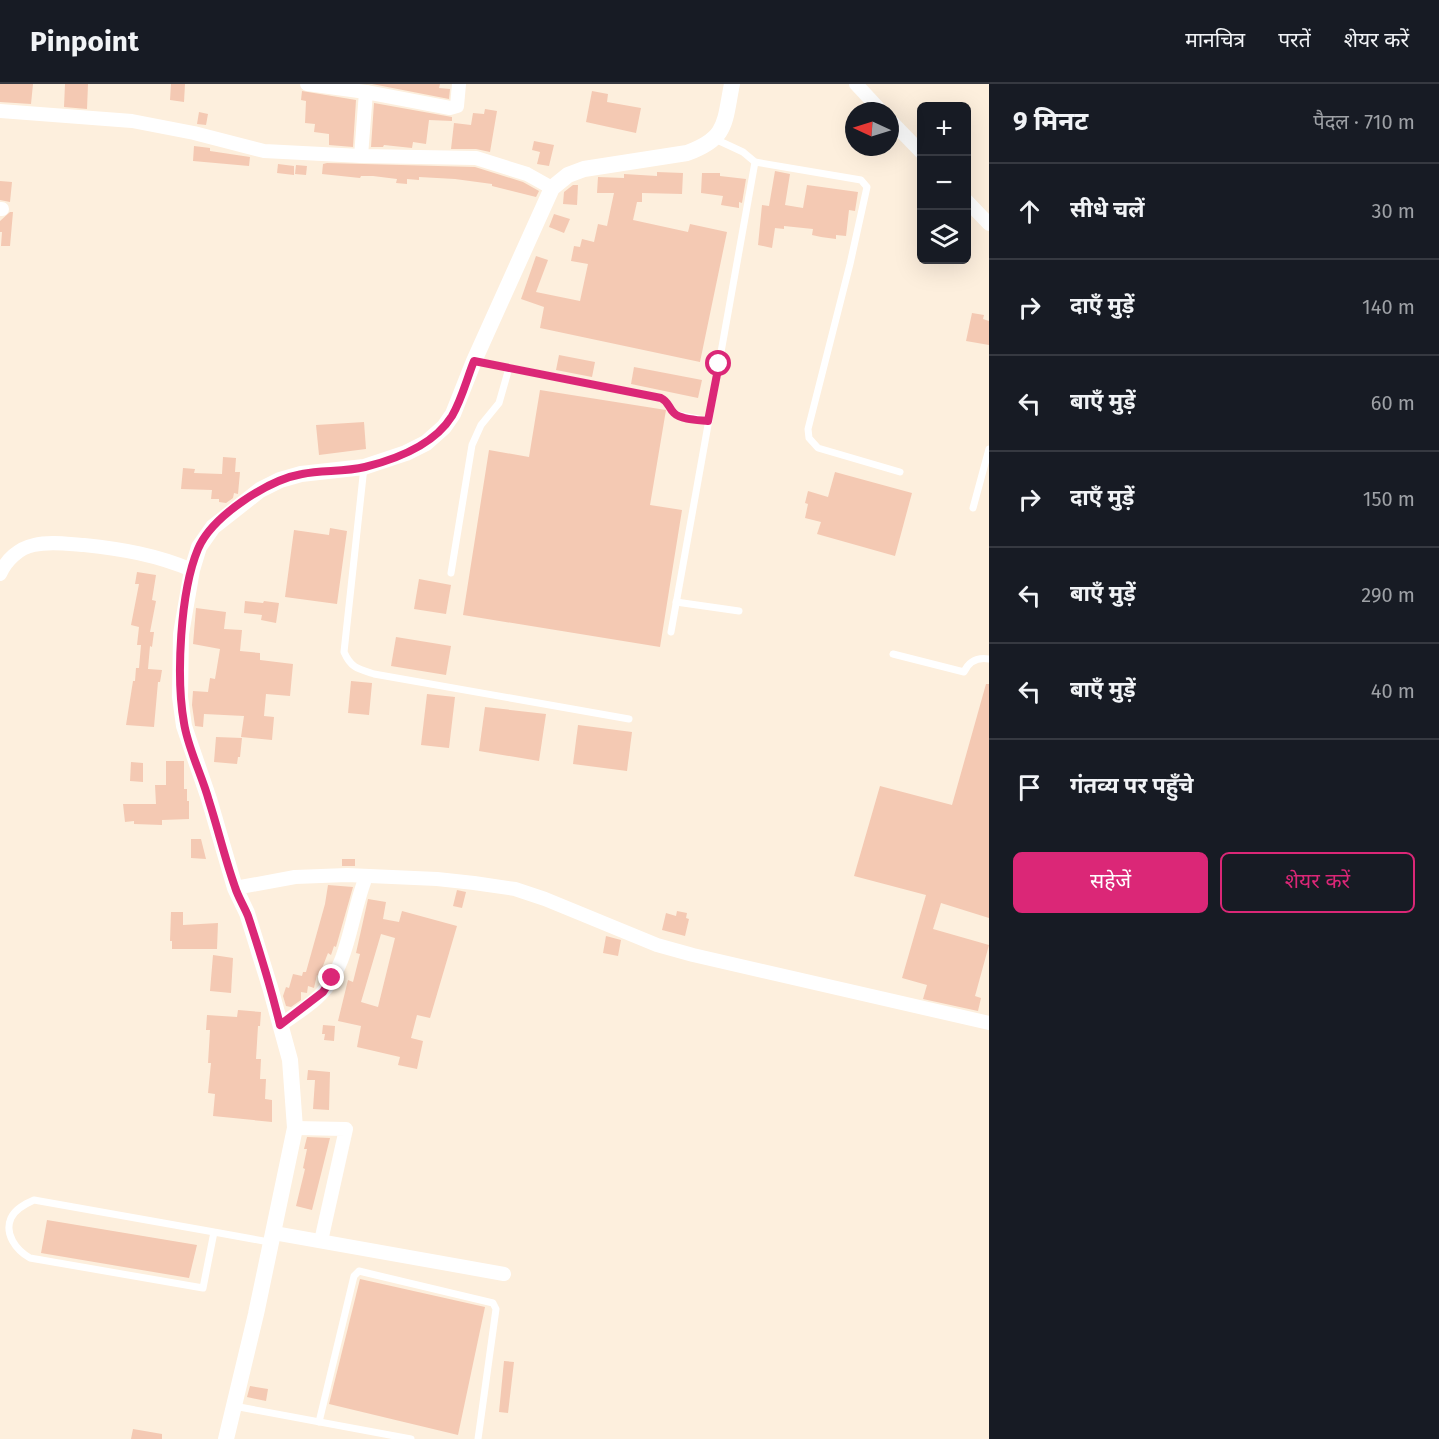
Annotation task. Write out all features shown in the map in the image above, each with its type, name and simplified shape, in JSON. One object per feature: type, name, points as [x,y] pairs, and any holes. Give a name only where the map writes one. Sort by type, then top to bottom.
[{"type":"street","points":[[307,84],[366,92],[450,108],[457,106],[459,84]]},
{"type":"street","points":[[226,1439],[273,1238],[295,1128],[290,1060],[247,914],[235,888],[209,799],[184,726],[180,697],[181,634],[192,570],[199,547],[213,527],[260,490],[280,480],[301,474],[364,467],[406,453],[426,443],[444,427],[453,414],[474,361],[552,188],[568,175],[584,169],[687,153],[703,147],[715,139],[723,126],[732,84]]},
{"type":"street","points":[[856,84],[873,102]]},
{"type":"street","points":[[362,156],[366,92]]},
{"type":"street","points":[[0,111],[132,121],[194,133],[264,151],[476,158],[527,174],[552,188]]},
{"type":"street","points":[[899,130],[917,149]]},
{"type":"street","points":[[971,205],[989,224]]},
{"type":"street","points":[[0,574],[3,567],[18,551],[33,545],[59,543],[116,548],[152,555],[192,570]]},
{"type":"street","points":[[235,888],[295,877],[347,875],[437,879],[515,889],[657,945],[989,1023]]},
{"type":"street","points":[[280,1025],[323,992],[332,978],[345,951],[358,895],[366,877]]},
{"type":"street","points":[[295,1128],[346,1129],[321,1241]]},
{"type":"street","points":[[273,1238],[321,1241],[504,1274]]},
{"type":"lane","points":[[715,139],[743,152],[755,162],[861,180],[866,184],[850,264],[808,429],[809,438],[818,448],[900,472]]},
{"type":"lane","points":[[671,632],[755,162]]},
{"type":"lane","points":[[474,361],[661,398],[668,402],[674,413],[683,417],[708,421]]},
{"type":"lane","points":[[451,573],[472,445],[481,425],[499,403],[509,368]]},
{"type":"lane","points":[[973,508],[989,449]]},
{"type":"lane","points":[[364,467],[344,652],[350,664],[374,674],[629,719]]},
{"type":"lane","points":[[676,602],[739,611]]},
{"type":"lane","points":[[893,654],[964,672],[968,664],[979,658],[989,659]]},
{"type":"lane","points":[[214,1232],[203,1288],[30,1258],[20,1252],[9,1230],[11,1216],[20,1207],[34,1200],[214,1232],[273,1238]]},
{"type":"lane","points":[[320,1422],[354,1276],[359,1271],[493,1303],[496,1309],[478,1439]]},
{"type":"lane","points":[[234,1406],[411,1439]]},
{"type":"building","points":[[0,84],[33,84],[31,104],[0,102]]},
{"type":"building","points":[[65,84],[88,84],[87,109],[64,107]]},
{"type":"building","points":[[171,84],[185,84],[184,102],[170,100]]},
{"type":"building","points":[[372,84],[440,84],[439,88],[450,89],[449,99]]},
{"type":"building","points":[[302,91],[356,100],[353,147],[329,145],[329,134],[314,132],[315,124],[305,123],[306,101],[301,100]]},
{"type":"building","points":[[592,91],[608,94],[607,102],[641,108],[636,133],[586,122]]},
{"type":"building","points":[[374,103],[452,117],[452,121],[429,120],[426,144],[413,142],[412,148],[384,145],[383,147],[371,147]]},
{"type":"building","points":[[485,109],[497,111],[490,152],[476,149],[451,149],[454,123],[471,125],[473,113],[484,114]]},
{"type":"building","points":[[199,112],[208,114],[206,125],[197,124]]},
{"type":"building","points":[[534,141],[554,145],[549,166],[537,164],[540,152],[532,150]]},
{"type":"building","points":[[194,146],[210,148],[210,151],[250,157],[249,166],[193,161]]},
{"type":"building","points":[[278,164],[294,166],[294,175],[277,173]]},
{"type":"building","points":[[323,164],[475,167],[523,182],[539,191],[536,197],[492,186],[492,184],[455,179],[419,177],[419,180],[407,179],[407,184],[396,183],[397,179],[373,176],[361,176],[360,178],[322,174]]},
{"type":"building","points":[[296,165],[307,166],[306,175],[295,174]]},
{"type":"building","points":[[775,171],[790,174],[785,205],[803,208],[807,185],[858,192],[855,211],[849,210],[846,236],[836,235],[836,239],[821,237],[812,235],[813,229],[784,226],[784,229],[775,228],[772,248],[758,245],[762,205],[769,206]]},
{"type":"building","points":[[657,172],[683,173],[682,194],[642,193],[642,202],[637,202],[633,220],[688,232],[690,224],[727,232],[700,362],[540,328],[544,307],[521,299],[536,256],[548,260],[536,292],[580,301],[588,264],[571,261],[574,246],[580,247],[582,239],[594,242],[598,224],[607,226],[614,193],[597,193],[598,177],[624,178],[624,174],[657,176]]},
{"type":"building","points":[[702,173],[720,173],[720,176],[746,179],[739,208],[721,205],[723,196],[701,193]]},
{"type":"building","points":[[0,181],[12,182],[10,202],[0,200]]},
{"type":"building","points":[[573,185],[578,185],[577,205],[563,204],[564,192]]},
{"type":"building","points":[[13,212],[10,246],[1,246],[0,221]]},
{"type":"building","points":[[554,214],[570,219],[564,233],[549,227]]},
{"type":"building","points":[[972,313],[984,315],[983,319],[989,321],[989,345],[966,341]]},
{"type":"building","points":[[559,355],[595,362],[592,377],[556,370]]},
{"type":"building","points":[[634,367],[702,380],[698,398],[631,384]]},
{"type":"building","points":[[540,390],[666,410],[650,505],[682,510],[660,647],[463,615],[489,450],[529,457]]},
{"type":"building","points":[[364,422],[366,449],[319,455],[316,425]]},
{"type":"building","points":[[223,457],[236,458],[235,472],[240,472],[238,494],[234,493],[233,498],[226,503],[219,502],[219,499],[211,499],[212,490],[181,489],[183,468],[195,469],[194,473],[222,474]]},
{"type":"building","points":[[835,472],[912,493],[895,556],[817,534],[821,522],[805,518],[808,491],[828,497]]},
{"type":"building","points":[[330,528],[347,531],[337,604],[285,597],[294,530],[329,535]]},
{"type":"building","points":[[137,572],[156,575],[152,600],[156,601],[150,632],[154,632],[148,669],[162,670],[160,682],[158,682],[154,727],[126,725],[133,681],[135,681],[136,668],[139,668],[141,645],[137,645],[139,627],[131,625],[139,584],[135,584]]},
{"type":"building","points":[[419,579],[451,585],[446,614],[414,609]]},
{"type":"building","points":[[245,601],[279,603],[276,623],[261,620],[262,615],[244,613]]},
{"type":"building","points":[[196,608],[226,612],[224,629],[242,630],[240,651],[260,653],[260,660],[293,664],[290,696],[266,694],[264,716],[274,717],[272,740],[241,737],[244,716],[204,714],[203,727],[195,726],[193,691],[208,692],[210,678],[215,679],[220,649],[193,644]]},
{"type":"building","points":[[396,637],[451,646],[446,675],[391,666]]},
{"type":"building","points":[[351,681],[372,683],[369,715],[348,713]]},
{"type":"building","points":[[986,684],[989,684],[989,918],[941,903],[933,929],[989,945],[975,996],[981,998],[978,1011],[923,999],[927,985],[902,978],[926,895],[854,876],[880,786],[952,805]]},
{"type":"building","points":[[427,694],[455,697],[449,748],[421,745]]},
{"type":"building","points":[[485,707],[546,714],[539,761],[479,751]]},
{"type":"building","points":[[578,725],[632,732],[627,771],[573,764]]},
{"type":"building","points":[[216,737],[242,738],[237,764],[214,762]]},
{"type":"building","points":[[166,761],[184,761],[184,789],[187,789],[187,801],[189,801],[189,819],[162,820],[162,825],[125,822],[123,804],[156,804],[155,785],[166,785]]},
{"type":"building","points":[[131,762],[143,763],[143,782],[130,781]]},
{"type":"building","points":[[191,839],[201,839],[206,859],[191,858]]},
{"type":"building","points":[[342,859],[355,859],[355,866],[342,866]]},
{"type":"building","points":[[328,885],[353,887],[336,947],[334,946],[331,955],[328,953],[319,976],[317,975],[314,988],[308,986],[307,993],[301,992],[301,1000],[291,1007],[286,1006],[283,996],[286,987],[289,988],[293,974],[302,976],[303,972],[306,972]]},
{"type":"building","points":[[457,890],[466,892],[462,908],[453,906]]},
{"type":"building","points":[[368,899],[386,902],[383,919],[399,922],[402,911],[457,926],[430,1018],[417,1015],[411,1038],[423,1041],[417,1069],[398,1065],[400,1057],[357,1047],[361,1026],[338,1021],[348,980],[353,982],[360,954],[356,953]],"holes":[[[381,934],[395,938],[378,1007],[361,1002]]]},
{"type":"building","points":[[677,911],[687,913],[686,918],[689,919],[685,936],[662,930],[666,913],[676,916]]},
{"type":"building","points":[[171,912],[183,912],[183,925],[218,923],[217,949],[172,949]]},
{"type":"building","points":[[606,936],[621,940],[618,956],[603,953]]},
{"type":"building","points":[[213,955],[233,958],[231,993],[210,991]]},
{"type":"building","points":[[238,1010],[261,1012],[256,1059],[261,1059],[260,1079],[266,1079],[265,1099],[272,1100],[272,1122],[213,1116],[215,1094],[208,1093],[211,1063],[208,1063],[210,1030],[206,1030],[207,1015],[237,1017]]},
{"type":"building","points":[[323,1025],[335,1026],[334,1041],[324,1040]]},
{"type":"building","points":[[308,1070],[330,1072],[329,1110],[313,1109],[315,1080],[307,1080]]},
{"type":"building","points":[[307,1137],[330,1138],[312,1210],[296,1206],[305,1169],[303,1168],[307,1149],[304,1149]]},
{"type":"building","points":[[47,1220],[197,1245],[189,1278],[41,1253]]},
{"type":"building","points":[[360,1279],[485,1307],[458,1435],[329,1404]]},
{"type":"building","points":[[504,1361],[514,1362],[508,1413],[499,1412]]},
{"type":"building","points":[[250,1386],[268,1389],[266,1401],[247,1397]]},
{"type":"building","points":[[133,1429],[162,1434],[162,1439],[131,1439]]},
{"type":"route","points":[[332,978],[323,992],[311,1003],[280,1025],[247,914],[235,888],[209,799],[184,726],[180,697],[181,634],[192,570],[199,547],[213,527],[235,508],[260,490],[280,480],[301,474],[364,467],[406,453],[426,443],[444,427],[453,414],[474,361],[665,399],[674,413],[683,417],[708,421],[719,364]]}]
